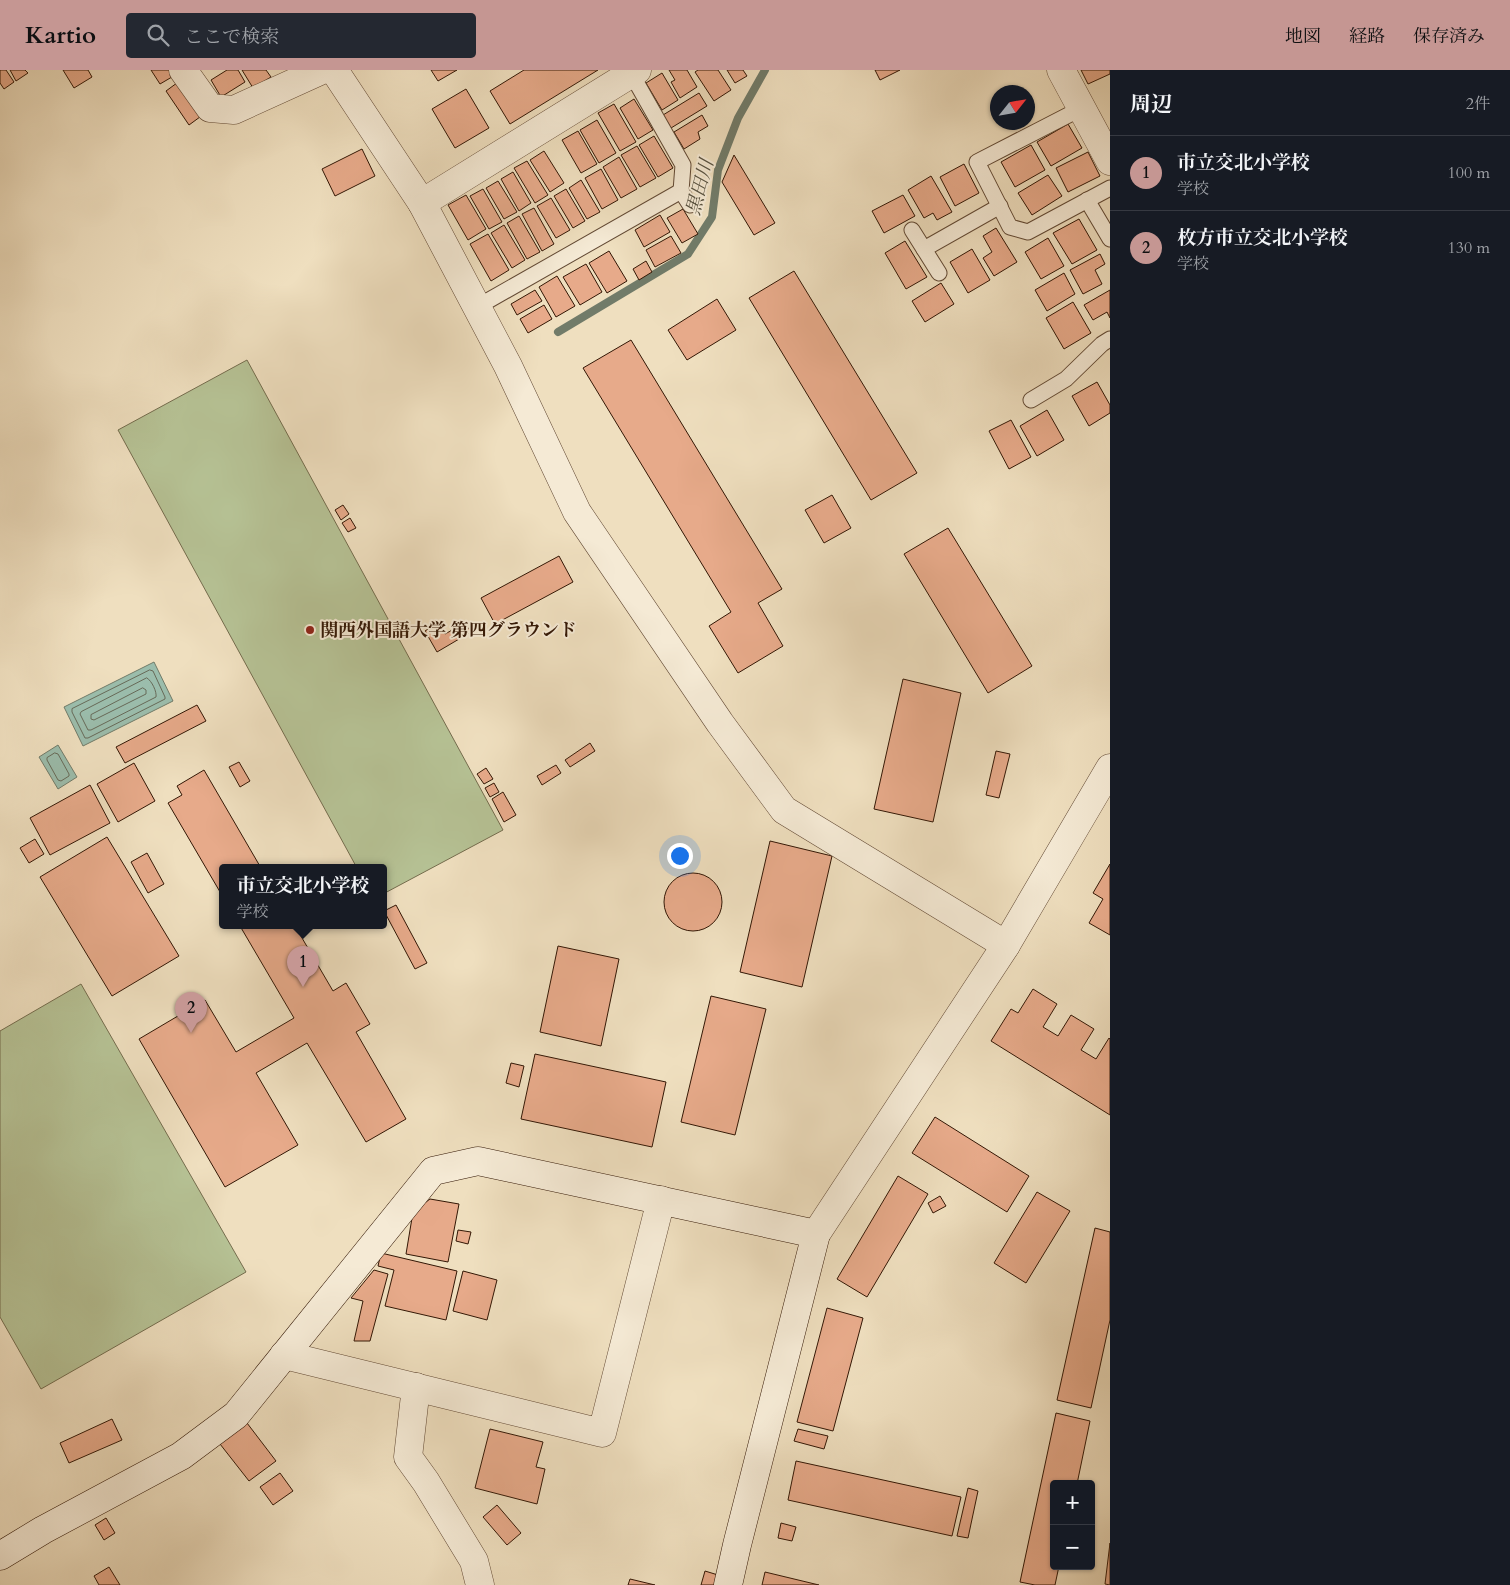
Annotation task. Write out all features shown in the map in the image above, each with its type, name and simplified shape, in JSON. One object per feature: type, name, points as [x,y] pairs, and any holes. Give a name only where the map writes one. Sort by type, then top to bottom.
[{"type":"street","points":[[183,70],[210,108],[234,110],[322,70]]},
{"type":"street","points":[[334,70],[422,204],[508,366],[577,512],[720,723],[784,810],[1006,946]]},
{"type":"street","points":[[1061,70],[1110,161]]},
{"type":"street","points":[[422,204],[634,72]]},
{"type":"street","points":[[728,1585],[816,1234],[1006,946],[1110,768]]},
{"type":"street","points":[[0,1556],[43,1530],[181,1456],[236,1415],[433,1171],[478,1160],[816,1234]]},
{"type":"street","points":[[284,1355],[602,1433],[661,1200]]},
{"type":"street","points":[[416,1387],[408,1457],[426,1482],[474,1561],[480,1585]]},
{"type":"lane","points":[[634,72],[683,165],[681,191],[690,205]]},
{"type":"lane","points":[[1082,108],[977,162],[1010,227],[1028,232],[1110,188]]},
{"type":"lane","points":[[477,307],[681,191]]},
{"type":"lane","points":[[1087,200],[1110,240]]},
{"type":"lane","points":[[924,250],[1000,206]]},
{"type":"lane","points":[[912,230],[939,273]]},
{"type":"lane","points":[[1031,400],[1066,378],[1102,344],[1110,339]]},
{"type":"shaded area","name":"関西外国語大学 第四グラウンド","points":[[247,360],[503,830],[387,892],[387,864],[355,864],[118,430]]},
{"type":"shaded area","points":[[81,984],[246,1272],[41,1389],[0,1317],[0,1031]]},
{"type":"water","points":[[154,662],[173,701],[83,746],[64,707]]},
{"type":"water","points":[[58,745],[77,777],[58,789],[39,757]]},
{"type":"building","points":[[0,70],[6,70],[14,82],[4,89],[0,83]]},
{"type":"building","points":[[10,70],[25,70],[28,73],[16,81]]},
{"type":"building","points":[[63,70],[88,70],[92,77],[74,88]]},
{"type":"building","points":[[151,70],[174,70],[177,74],[160,84]]},
{"type":"building","points":[[227,70],[238,70],[245,82],[221,97],[211,80]]},
{"type":"building","points":[[242,70],[266,70],[271,77],[253,88]]},
{"type":"building","points":[[431,70],[457,70],[438,81]]},
{"type":"building","points":[[524,70],[598,70],[510,124],[490,91]]},
{"type":"building","points":[[669,70],[687,70],[697,87],[680,98],[671,82],[675,80]]},
{"type":"building","points":[[698,70],[718,70],[731,90],[714,101],[695,72]]},
{"type":"building","points":[[727,70],[743,70],[747,76],[735,83]]},
{"type":"building","points":[[875,70],[900,70],[880,80]]},
{"type":"building","points":[[1081,70],[1110,70],[1110,74],[1088,84]]},
{"type":"building","points":[[662,73],[678,100],[662,110],[646,83]]},
{"type":"building","points":[[181,80],[204,114],[189,125],[166,91]]},
{"type":"building","points":[[466,89],[489,128],[455,148],[432,109]]},
{"type":"building","points":[[699,93],[707,106],[671,128],[663,115]]},
{"type":"building","points":[[634,99],[653,130],[638,139],[620,108]]},
{"type":"building","points":[[614,104],[636,142],[620,151],[598,113]]},
{"type":"building","points":[[702,115],[708,126],[698,132],[700,139],[684,149],[674,132]]},
{"type":"building","points":[[597,120],[616,153],[599,163],[580,130]]},
{"type":"building","points":[[1068,124],[1082,148],[1051,166],[1037,142]]},
{"type":"building","points":[[578,131],[597,164],[581,173],[562,140]]},
{"type":"building","points":[[654,136],[673,168],[658,177],[639,145]]},
{"type":"building","points":[[1031,145],[1045,170],[1015,187],[1001,162]]},
{"type":"building","points":[[637,146],[656,178],[640,187],[621,155]]},
{"type":"building","points":[[362,149],[375,176],[335,196],[322,169]]},
{"type":"building","points":[[544,151],[564,183],[550,192],[530,160]]},
{"type":"building","points":[[1088,152],[1100,176],[1068,192],[1056,168]]},
{"type":"building","points":[[734,155],[775,223],[754,235],[722,182]]},
{"type":"building","points":[[619,157],[637,189],[621,198],[603,167]]},
{"type":"building","points":[[527,161],[548,195],[535,203],[514,168]]},
{"type":"building","points":[[964,164],[979,193],[955,206],[940,177]]},
{"type":"building","points":[[601,169],[618,200],[602,209],[585,178]]},
{"type":"building","points":[[513,172],[531,203],[519,211],[501,179]]},
{"type":"building","points":[[1048,175],[1062,196],[1032,215],[1018,193]]},
{"type":"building","points":[[931,176],[952,212],[937,220],[933,213],[924,218],[908,190]]},
{"type":"building","points":[[581,180],[600,212],[587,219],[569,188]]},
{"type":"building","points":[[498,181],[517,212],[504,219],[486,188]]},
{"type":"building","points":[[483,189],[502,222],[489,229],[470,196]]},
{"type":"building","points":[[566,189],[585,221],[573,228],[554,196]]},
{"type":"building","points":[[466,195],[486,229],[468,240],[448,205]]},
{"type":"building","points":[[903,195],[915,216],[884,233],[872,211]]},
{"type":"building","points":[[551,198],[570,230],[556,238],[537,206]]},
{"type":"building","points":[[534,208],[554,244],[542,251],[522,214]]},
{"type":"building","points":[[683,209],[698,234],[682,243],[667,218]]},
{"type":"building","points":[[660,215],[670,232],[644,247],[635,230]]},
{"type":"building","points":[[519,216],[540,252],[527,259],[507,223]]},
{"type":"building","points":[[1079,219],[1097,250],[1072,264],[1053,233]]},
{"type":"building","points":[[504,225],[525,260],[512,268],[491,233]]},
{"type":"building","points":[[996,228],[1017,262],[994,276],[983,258],[992,252],[983,236]]},
{"type":"building","points":[[488,234],[509,270],[491,281],[470,244]]},
{"type":"building","points":[[671,236],[681,253],[655,267],[646,250]]},
{"type":"building","points":[[1048,238],[1064,266],[1041,279],[1025,252]]},
{"type":"building","points":[[905,241],[927,277],[906,289],[885,253]]},
{"type":"building","points":[[972,249],[990,280],[968,293],[950,262]]},
{"type":"building","points":[[609,251],[627,281],[607,293],[589,263]]},
{"type":"building","points":[[1100,254],[1105,264],[1095,270],[1102,284],[1083,294],[1070,270]]},
{"type":"building","points":[[646,261],[652,272],[639,280],[633,269]]},
{"type":"building","points":[[586,264],[602,292],[580,305],[563,277]]},
{"type":"building","points":[[794,271],[917,473],[871,500],[749,298]]},
{"type":"building","points":[[1064,273],[1075,294],[1047,311],[1035,290]]},
{"type":"building","points":[[557,276],[575,306],[556,317],[539,287]]},
{"type":"building","points":[[941,283],[954,304],[925,322],[912,301]]},
{"type":"building","points":[[535,290],[542,301],[517,315],[511,304]]},
{"type":"building","points":[[1110,290],[1110,318],[1107,312],[1093,320],[1084,305]]},
{"type":"building","points":[[717,299],[736,330],[687,360],[668,330]]},
{"type":"building","points":[[1073,302],[1091,333],[1064,349],[1046,318]]},
{"type":"building","points":[[544,305],[552,319],[528,333],[520,319]]},
{"type":"building","points":[[631,340],[782,589],[758,603],[783,646],[738,673],[709,626],[731,612],[583,368]]},
{"type":"building","points":[[1097,382],[1110,405],[1110,413],[1089,426],[1072,396]]},
{"type":"building","points":[[1047,410],[1064,440],[1037,456],[1020,426]]},
{"type":"building","points":[[1011,420],[1031,457],[1009,469],[989,431]]},
{"type":"building","points":[[832,495],[851,528],[824,543],[805,510]]},
{"type":"building","points":[[343,505],[349,514],[341,520],[335,510]]},
{"type":"building","points":[[350,518],[356,528],[348,532],[342,523]]},
{"type":"building","points":[[948,528],[1032,666],[988,693],[904,554]]},
{"type":"building","points":[[559,556],[573,582],[495,624],[481,598]]},
{"type":"building","points":[[439,622],[445,634],[465,623],[471,632],[437,652],[425,631]]},
{"type":"building","points":[[903,679],[961,693],[933,822],[874,809]]},
{"type":"building","points":[[197,705],[206,721],[125,763],[116,747]]},
{"type":"building","points":[[590,743],[595,751],[570,767],[565,760]]},
{"type":"building","points":[[996,751],[1010,754],[999,798],[986,795]]},
{"type":"building","points":[[239,762],[250,781],[240,787],[229,767]]},
{"type":"building","points":[[134,763],[155,801],[118,822],[97,784]]},
{"type":"building","points":[[556,765],[561,773],[542,785],[537,776]]},
{"type":"building","points":[[486,768],[493,779],[484,784],[477,774]]},
{"type":"building","points":[[204,770],[259,864],[219,864],[219,890],[168,803],[182,795],[177,786]]},
{"type":"building","points":[[494,783],[499,792],[490,797],[485,788]]},
{"type":"building","points":[[90,785],[110,823],[50,855],[30,818]]},
{"type":"building","points":[[503,792],[516,815],[504,822],[492,799]]},
{"type":"building","points":[[107,837],[179,956],[112,996],[40,877]]},
{"type":"building","points":[[35,839],[44,854],[29,863],[20,848]]},
{"type":"building","points":[[770,841],[832,856],[802,987],[740,972]]},
{"type":"building","points":[[147,853],[164,884],[148,893],[131,862]]},
{"type":"building","points":[[1110,864],[1110,935],[1089,923],[1103,899],[1093,893]]},
{"type":"building","points":[[687,873],[699,873],[714,881],[722,896],[722,908],[714,923],[699,931],[687,931],[672,923],[664,908],[664,896],[672,881]]},
{"type":"building","points":[[396,905],[427,963],[415,969],[387,917],[387,910]]},
{"type":"building","points":[[242,929],[297,929],[333,991],[346,983],[370,1024],[356,1032],[406,1119],[366,1142],[307,1043],[256,1073],[298,1145],[225,1187],[139,1039],[205,1000],[236,1052],[294,1018]]},
{"type":"building","points":[[558,946],[619,959],[601,1046],[540,1032]]},
{"type":"building","points":[[1033,989],[1057,1004],[1043,1027],[1058,1036],[1071,1015],[1094,1029],[1081,1050],[1096,1059],[1110,1039],[1110,1115],[991,1041],[1011,1009],[1018,1013]]},
{"type":"building","points":[[711,996],[766,1009],[735,1135],[681,1122]]},
{"type":"building","points":[[535,1054],[666,1082],[652,1147],[521,1119]]},
{"type":"building","points":[[511,1063],[524,1066],[519,1087],[506,1083]]},
{"type":"building","points":[[935,1117],[1029,1176],[1007,1212],[912,1153]]},
{"type":"building","points":[[898,1176],[928,1194],[867,1297],[837,1279]]},
{"type":"building","points":[[1037,1192],[1070,1211],[1026,1283],[994,1263]]},
{"type":"building","points":[[940,1196],[946,1206],[933,1213],[928,1203]]},
{"type":"building","points":[[430,1199],[459,1204],[448,1262],[406,1254],[413,1212]]},
{"type":"building","points":[[1095,1228],[1110,1232],[1110,1320],[1091,1408],[1057,1400]]},
{"type":"building","points":[[458,1230],[471,1232],[468,1244],[456,1241]]},
{"type":"building","points":[[381,1253],[457,1271],[446,1320],[385,1306],[394,1270],[378,1266]]},
{"type":"building","points":[[374,1270],[388,1274],[370,1341],[354,1341],[363,1301],[351,1298]]},
{"type":"building","points":[[463,1271],[497,1280],[487,1320],[453,1311]]},
{"type":"building","points":[[827,1308],[863,1318],[833,1431],[797,1422]]},
{"type":"building","points":[[1056,1413],[1090,1421],[1078,1480],[1050,1480],[1050,1570],[1058,1570],[1055,1585],[1035,1585],[1020,1582]]},
{"type":"building","points":[[112,1419],[122,1440],[69,1463],[60,1443]]},
{"type":"building","points":[[247,1423],[276,1461],[249,1481],[220,1444]]},
{"type":"building","points":[[490,1429],[543,1442],[536,1467],[545,1469],[537,1504],[475,1488]]},
{"type":"building","points":[[798,1429],[828,1436],[824,1449],[794,1441]]},
{"type":"building","points":[[796,1461],[961,1497],[952,1536],[788,1500]]},
{"type":"building","points":[[280,1473],[293,1491],[273,1505],[260,1487]]},
{"type":"building","points":[[968,1488],[978,1491],[968,1538],[957,1536]]},
{"type":"building","points":[[497,1505],[521,1533],[507,1545],[483,1517]]},
{"type":"building","points":[[106,1518],[115,1533],[104,1540],[95,1525]]},
{"type":"building","points":[[781,1523],[796,1527],[792,1541],[778,1538]]},
{"type":"building","points":[[1110,1543],[1110,1585],[1105,1584]]},
{"type":"building","points":[[109,1567],[120,1585],[99,1585],[94,1576]]},
{"type":"building","points":[[705,1571],[718,1575],[716,1585],[701,1585]]},
{"type":"building","points":[[765,1572],[819,1585],[762,1585]]},
{"type":"building","points":[[630,1579],[655,1585],[628,1585]]},
{"type":"waterway","name":"黒田川","points":[[558,332],[688,254],[712,217],[718,170],[738,118],[765,70]]},
{"type":"place","name":"関西外国語大学 第四グラウンド","points":[[310,630]]},
{"type":"place","name":"市立交北小学校","points":[[303,987]]},
{"type":"place","name":"枚方市立交北小学校","points":[[191,1033]]}]
